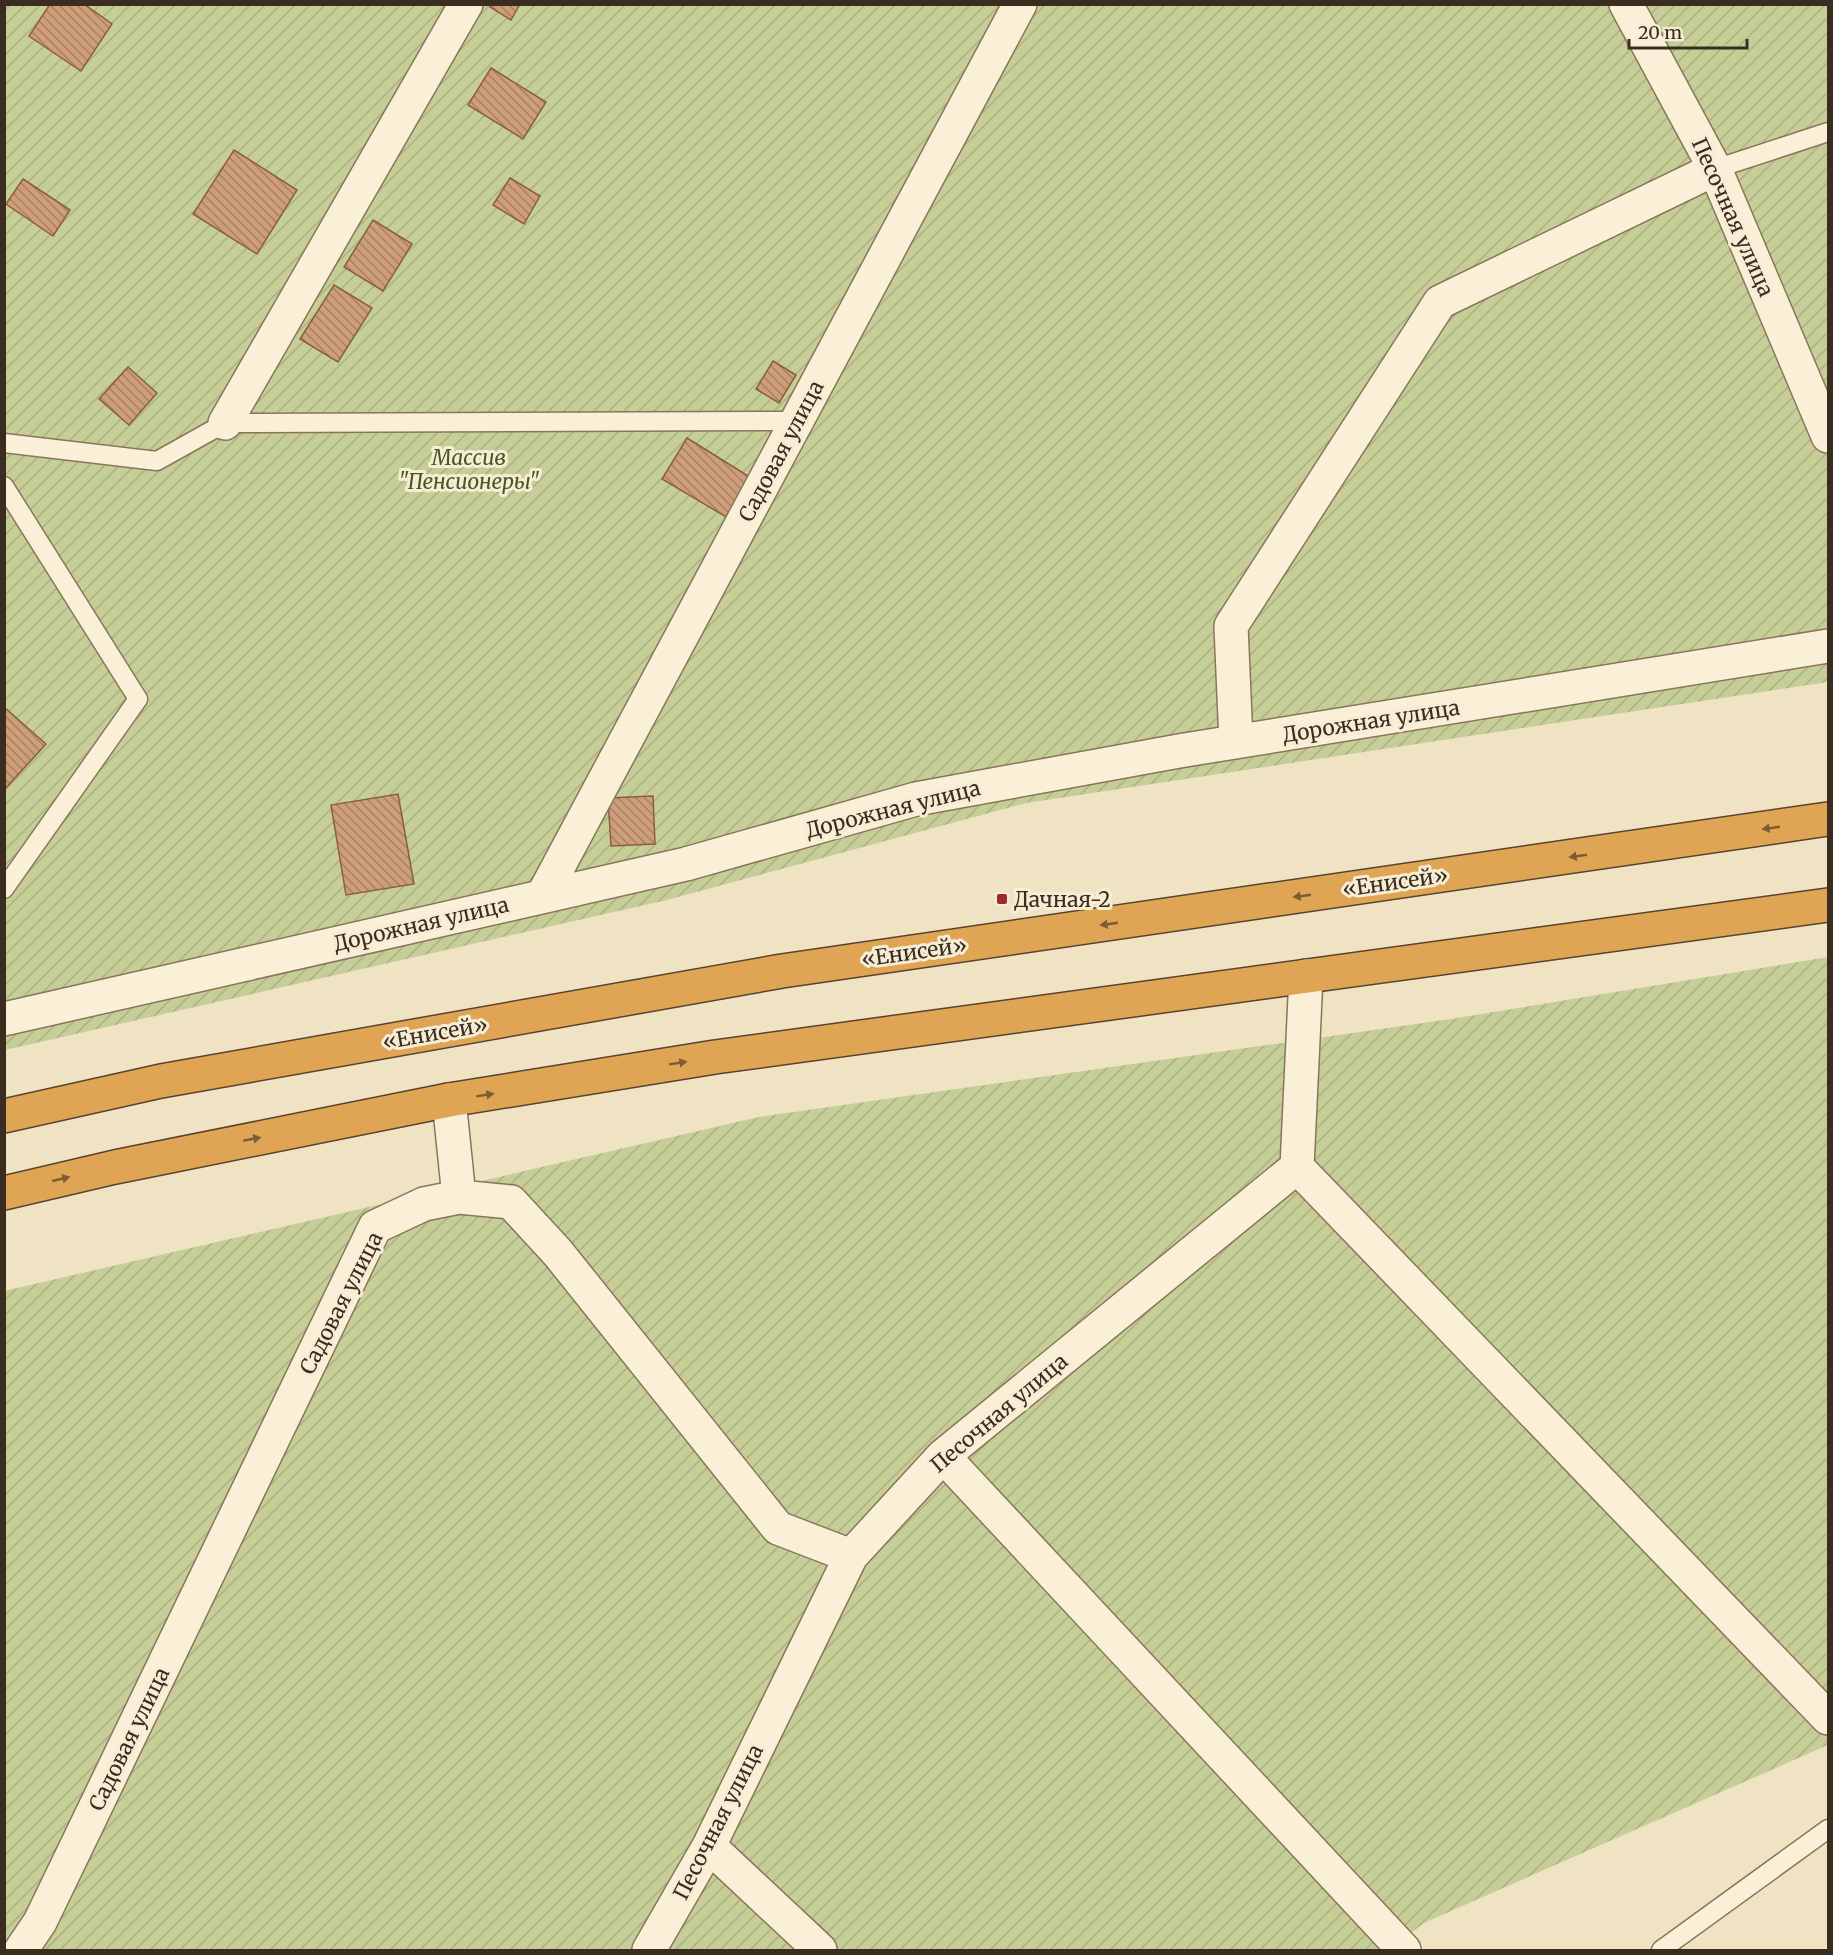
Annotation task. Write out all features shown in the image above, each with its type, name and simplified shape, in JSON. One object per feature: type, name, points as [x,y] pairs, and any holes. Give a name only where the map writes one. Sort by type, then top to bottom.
[{"type":"highway","name":"«Енисей»","points":[[4,1116],[161,1081],[782,971],[1828,819]]},
{"type":"highway","points":[[4,1192],[115,1167],[449,1100],[715,1058],[1828,905]]},
{"type":"street","points":[[225,423],[466,4]]},
{"type":"street","name":"Садовая улица","points":[[542,897],[1020,4]]},
{"type":"street","name":"Песочная улица","points":[[1626,4],[1715,169],[1828,436]]},
{"type":"street","points":[[1236,742],[1231,626],[1440,302],[1715,169]]},
{"type":"street","name":"Дорожная улица","points":[[4,1019],[686,864],[916,799],[1236,742],[1828,646]]},
{"type":"street","points":[[1306,976],[1297,1167],[1828,1718]]},
{"type":"street","points":[[449,1100],[459,1197]]},
{"type":"street","name":"Песочная улица","points":[[650,1950],[709,1846],[851,1556],[943,1456],[1297,1167]]},
{"type":"street","name":"Садовая улица","points":[[21,1950],[45,1911],[375,1227],[424,1204],[459,1197],[511,1202],[558,1253],[778,1528],[851,1556]]},
{"type":"street","points":[[943,1456],[1404,1950]]},
{"type":"street","points":[[709,1846],[820,1950]]},
{"type":"lane","points":[[1715,169],[1827,132]]},
{"type":"lane","points":[[4,443],[157,461],[225,423],[797,421]]},
{"type":"lane","points":[[4,486],[138,699],[4,889]]},
{"type":"lane","points":[[1661,1950],[1828,1829]]},
{"type":"green space","name":"Массив \"Пенсионеры\"","points":[[4,5],[1828,5],[1828,682],[1026,803],[667,900],[5,1050]]},
{"type":"green space","points":[[1828,957],[1828,1745],[1426,1922],[1386,1950],[5,1950],[4,1291],[759,1117],[1451,1019]]},
{"type":"building","points":[[50,4],[84,4],[112,24],[81,71],[29,36]]},
{"type":"building","points":[[492,4],[520,4],[511,20],[490,7]]},
{"type":"building","points":[[491,68],[546,102],[523,139],[468,105]]},
{"type":"building","points":[[234,150],[297,190],[257,254],[193,214]]},
{"type":"building","points":[[510,178],[540,196],[524,224],[493,205]]},
{"type":"building","points":[[23,179],[70,210],[53,236],[6,204]]},
{"type":"building","points":[[373,220],[412,244],[383,291],[344,267]]},
{"type":"building","points":[[334,285],[372,308],[338,362],[300,339]]},
{"type":"building","points":[[773,361],[796,375],[779,403],[756,389]]},
{"type":"building","points":[[128,367],[157,393],[129,425],[99,399]]},
{"type":"building","points":[[687,438],[753,479],[728,518],[662,479]]},
{"type":"building","points":[[4,707],[46,744],[4,790]]},
{"type":"building","points":[[398,794],[414,884],[346,895],[331,805]]},
{"type":"building","points":[[653,796],[655,844],[611,846],[608,798]]},
{"type":"place","name":"Дачная-2","points":[[1002,899]]}]
